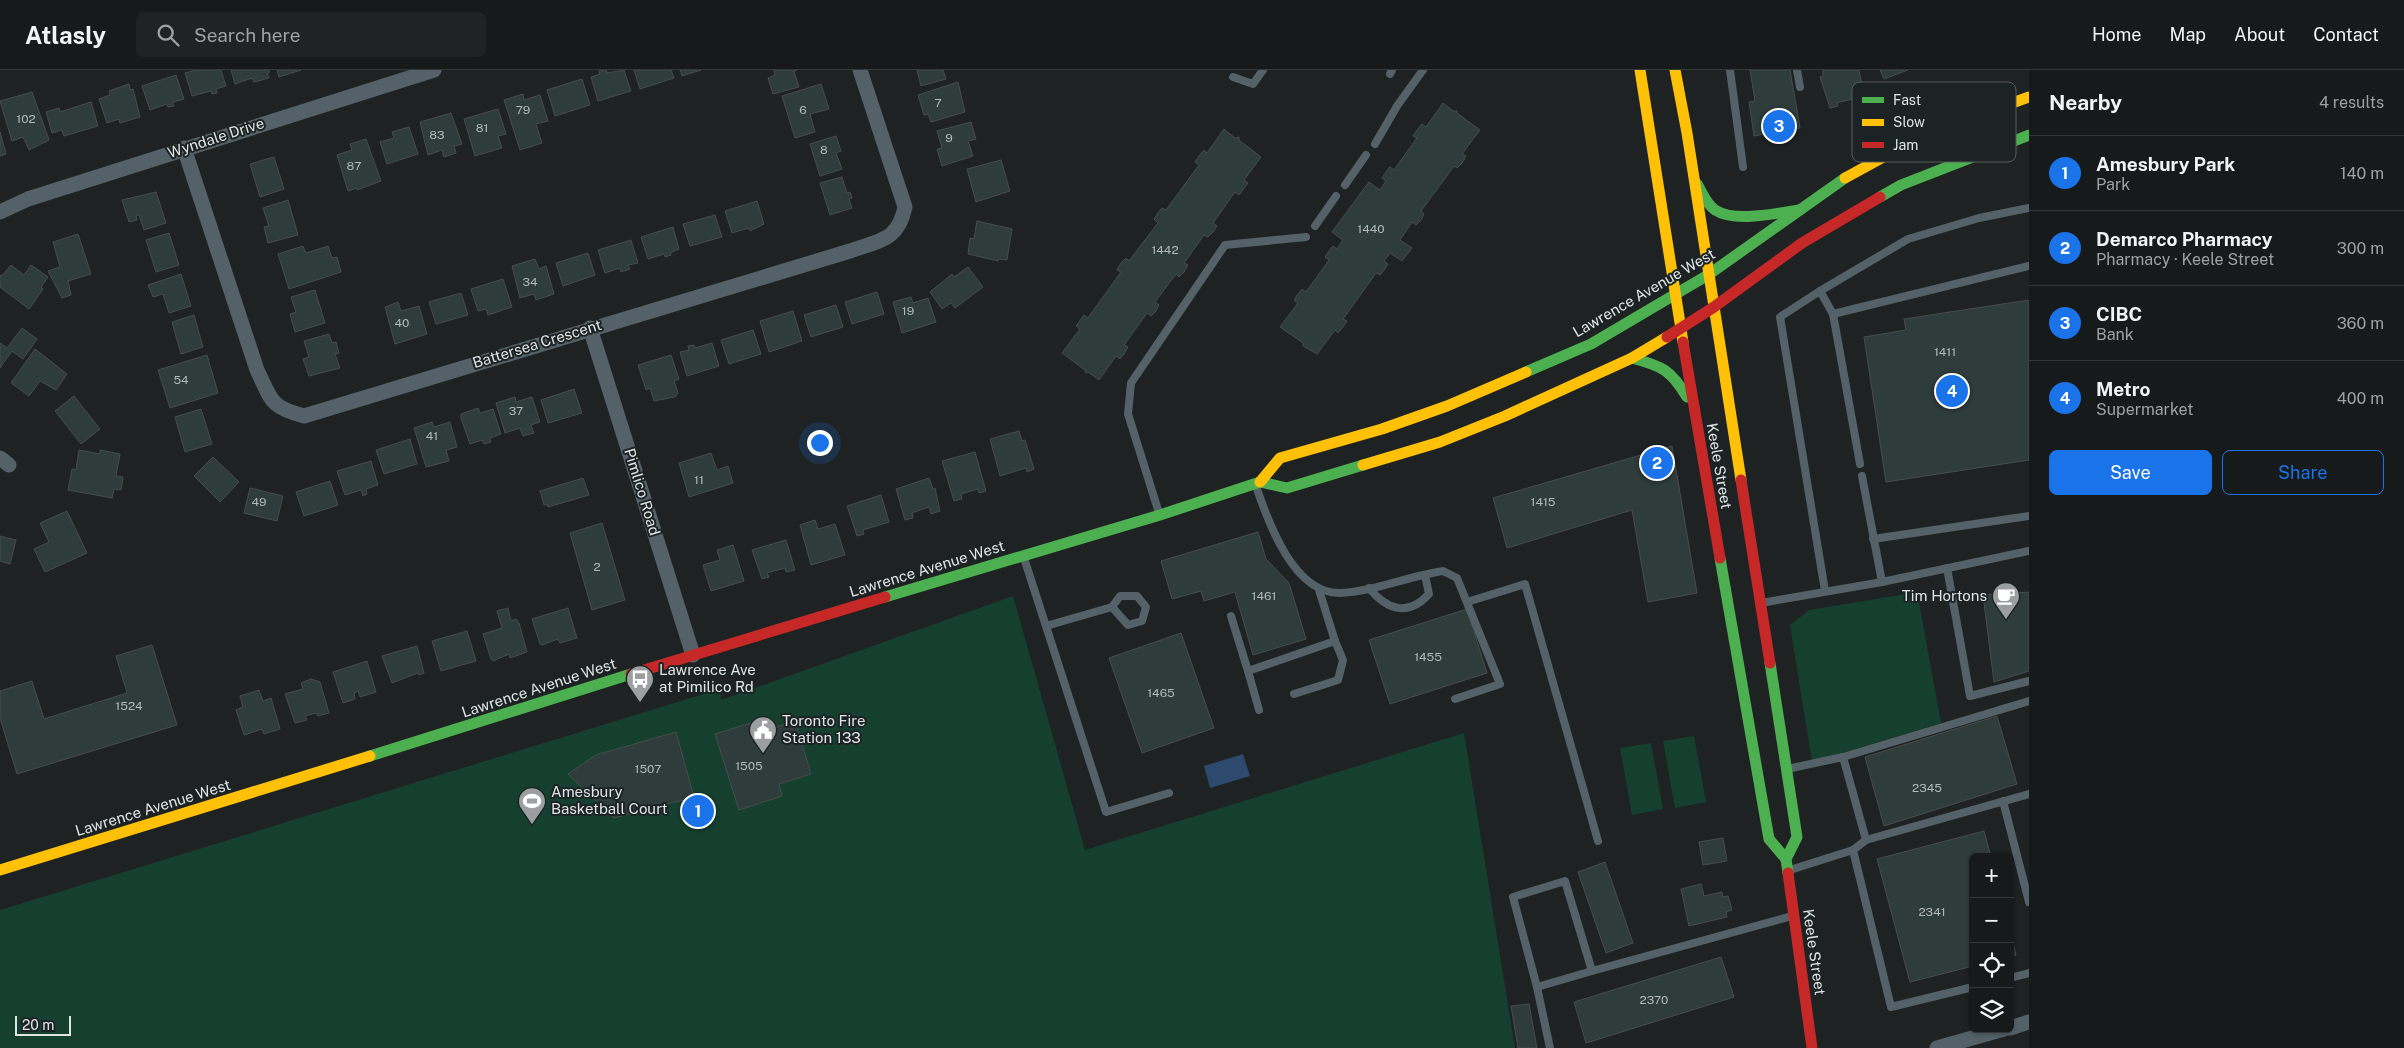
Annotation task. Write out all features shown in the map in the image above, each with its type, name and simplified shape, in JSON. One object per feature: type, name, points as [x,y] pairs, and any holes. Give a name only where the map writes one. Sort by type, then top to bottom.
[{"type":"main road","name":"Keele Street","points":[[1640,70],[1680,329],[1769,839],[1787,865],[1812,1048]]},
{"type":"main road","name":"Keele Street","points":[[1675,70],[1714,307],[1753,605],[1787,769],[1797,837],[1787,865]]},
{"type":"main road","name":"Lawrence Avenue West","points":[[2016,103],[2029,98]]},
{"type":"main road","points":[[2016,140],[2029,135]]},
{"type":"main road","name":"Lawrence Avenue West","points":[[0,870],[136,830],[693,655],[1160,515],[1258,483],[1280,458],[1382,429],[1447,406],[1591,344],[1674,293],[1708,275],[1844,178],[1874,162]]},
{"type":"main road","points":[[1258,483],[1287,488],[1440,442],[1505,416],[1632,358],[1714,307],[1802,243],[1901,185],[1960,162]]},
{"type":"main road","points":[[1694,177],[1715,210],[1740,216],[1801,210]]},
{"type":"main road","points":[[1632,358],[1659,365],[1673,374],[1694,408]]},
{"type":"main road","points":[[1728,610],[1753,605]]},
{"type":"street","name":"Wyndale Drive","points":[[0,212],[28,199],[434,70]]},
{"type":"street","name":"Battersea Crescent","points":[[184,148],[257,370],[271,399],[282,410],[304,416],[590,328],[850,251],[893,235],[902,223],[905,207],[860,70]]},
{"type":"street","name":"Pimlico Road","points":[[590,328],[693,655]]},
{"type":"street","points":[[2014,1027],[2029,1022]]},
{"type":"street","points":[[1937,1048],[1990,1033]]},
{"type":"lane","points":[[1233,77],[1253,84],[1263,70]]},
{"type":"lane","points":[[1375,144],[1397,106],[1423,70]]},
{"type":"lane","points":[[1730,70],[1743,167]]},
{"type":"lane","points":[[1797,70],[1800,87]]},
{"type":"lane","points":[[1345,185],[1366,156]]},
{"type":"lane","points":[[1316,226],[1336,196]]},
{"type":"lane","points":[[1825,591],[1780,317],[1820,290],[1908,239],[1979,218],[2029,208]]},
{"type":"lane","points":[[1160,515],[1128,414],[1131,383],[1225,245],[1306,236]]},
{"type":"lane","points":[[1833,314],[2029,266]]},
{"type":"lane","points":[[1820,290],[1833,314],[1860,464]]},
{"type":"lane","points":[[1862,476],[1882,582]]},
{"type":"lane","points":[[1258,483],[1276,540],[1295,567],[1319,590],[1343,660],[1338,680],[1294,694]]},
{"type":"lane","points":[[1873,539],[2029,516]]},
{"type":"lane","points":[[1753,605],[1882,582],[2029,551]]},
{"type":"lane","points":[[1024,556],[1106,812],[1169,793]]},
{"type":"lane","points":[[1947,568],[1970,696],[2029,681]]},
{"type":"lane","points":[[1319,590],[1340,593],[1443,571],[1457,578],[1500,684],[1455,699]]},
{"type":"lane","points":[[1369,588],[1378,599],[1391,608],[1402,609],[1421,603],[1429,594],[1425,575]]},
{"type":"lane","points":[[1467,602],[1525,584],[1598,841]]},
{"type":"lane","points":[[1046,626],[1112,607],[1120,596],[1137,596],[1146,607],[1142,621],[1128,625],[1112,607]]},
{"type":"lane","points":[[1231,616],[1259,710]]},
{"type":"lane","points":[[1248,671],[1335,641]]},
{"type":"lane","points":[[1787,769],[1843,757],[2029,701]]},
{"type":"lane","points":[[1843,757],[1866,840]]},
{"type":"lane","points":[[1787,865],[1853,850],[1866,840],[2029,794]]},
{"type":"lane","points":[[2003,801],[2029,902]]},
{"type":"lane","points":[[1853,850],[1891,1007],[1969,988]]},
{"type":"lane","points":[[1550,1048],[1537,987],[1513,897],[1564,881],[1592,971]]},
{"type":"lane","points":[[1537,987],[1794,916]]},
{"type":"lane","points":[[2014,977],[2029,973]]},
{"type":"green space","points":[[1918,592],[1929,594],[1918,597],[1941,723],[1812,762],[1790,625],[1809,610]]},
{"type":"green space","points":[[1013,596],[1085,850],[1464,733],[1515,1048],[0,1048],[0,910],[720,689],[721,700]]},
{"type":"green space","points":[[1694,736],[1706,802],[1675,808],[1663,741]]},
{"type":"green space","points":[[1651,743],[1663,809],[1632,815],[1620,748]]},
{"type":"water","points":[[1243,754],[1250,776],[1210,788],[1204,766]]},
{"type":"building","points":[[196,70],[221,70],[226,86],[216,89],[217,93],[212,94],[211,91],[192,96],[185,73]]},
{"type":"building","points":[[231,70],[269,70],[269,73],[267,73],[269,78],[254,82],[252,78],[235,84]]},
{"type":"building","points":[[277,70],[301,70],[279,77]]},
{"type":"building","points":[[606,70],[607,73],[624,70],[631,91],[598,101],[591,77],[600,74],[599,71]]},
{"type":"building","points":[[634,70],[671,70],[674,78],[640,89]]},
{"type":"building","points":[[680,70],[701,70],[682,76]]},
{"type":"building","points":[[774,70],[797,70],[794,71],[799,87],[773,94],[768,78],[775,75]]},
{"type":"building","points":[[917,70],[943,70],[946,79],[921,86]]},
{"type":"building","points":[[1750,70],[1790,70],[1800,128],[1754,136],[1749,102],[1755,101]]},
{"type":"building","points":[[1823,70],[1859,70],[1861,82],[1852,82],[1852,99],[1837,103],[1838,106],[1830,108],[1820,77],[1823,76]]},
{"type":"building","points":[[1880,70],[1908,70],[1884,79]]},
{"type":"building","points":[[176,75],[184,99],[173,102],[174,106],[168,107],[167,104],[150,110],[142,86]]},
{"type":"building","points":[[582,79],[590,105],[555,116],[547,90]]},
{"type":"building","points":[[958,82],[965,112],[931,122],[928,114],[924,115],[918,95]]},
{"type":"building","points":[[129,84],[130,90],[133,89],[140,117],[120,123],[119,119],[107,123],[99,99],[110,95],[109,91]]},
{"type":"building","points":[[821,84],[829,109],[810,114],[815,132],[795,138],[782,96]]},
{"type":"building","points":[[32,92],[49,140],[29,150],[23,137],[12,141],[0,101]]},
{"type":"building","points":[[523,94],[524,100],[540,95],[548,121],[536,124],[542,143],[520,150],[504,100]]},
{"type":"building","points":[[91,102],[98,126],[64,136],[62,130],[52,133],[46,112],[59,108],[60,112]]},
{"type":"building","points":[[1443,103],[1453,111],[1457,111],[1457,113],[1480,130],[1462,154],[1466,156],[1462,163],[1457,168],[1454,166],[1421,211],[1424,214],[1421,220],[1416,225],[1412,222],[1400,240],[1412,248],[1402,261],[1390,253],[1384,261],[1388,264],[1384,270],[1380,275],[1376,273],[1343,319],[1347,321],[1343,327],[1338,333],[1335,330],[1317,354],[1303,346],[1303,343],[1280,327],[1298,303],[1294,300],[1298,294],[1302,289],[1306,292],[1329,260],[1325,257],[1329,251],[1333,246],[1337,249],[1343,240],[1332,232],[1369,182],[1380,190],[1386,181],[1382,178],[1386,172],[1390,167],[1394,170],[1417,138],[1413,136],[1417,130],[1422,124],[1426,127]]},
{"type":"building","points":[[498,109],[506,134],[498,136],[502,148],[475,156],[464,119]]},
{"type":"building","points":[[451,113],[462,144],[454,146],[456,153],[444,157],[442,150],[428,155],[420,122]]},
{"type":"building","points":[[971,122],[976,139],[968,141],[973,156],[942,166],[937,149],[942,148],[937,131]]},
{"type":"building","points":[[409,127],[418,154],[387,164],[380,142],[394,138],[392,132]]},
{"type":"building","points":[[1224,129],[1235,138],[1239,137],[1239,140],[1261,157],[1244,180],[1248,183],[1239,195],[1235,192],[1213,223],[1217,226],[1213,232],[1208,237],[1204,235],[1184,263],[1188,265],[1184,272],[1179,277],[1176,274],[1155,302],[1159,305],[1156,311],[1151,316],[1147,313],[1124,345],[1128,347],[1124,354],[1120,359],[1116,356],[1099,380],[1088,372],[1086,373],[1085,370],[1062,353],[1080,329],[1076,326],[1084,315],[1088,318],[1121,272],[1117,270],[1121,263],[1126,258],[1129,261],[1158,223],[1154,219],[1158,213],[1162,208],[1166,210],[1199,165],[1195,162],[1199,156],[1204,150],[1207,153]]},
{"type":"building","points":[[0,132],[6,154],[0,156]]},
{"type":"building","points":[[836,136],[841,151],[836,153],[842,169],[820,176],[810,144]]},
{"type":"building","points":[[366,139],[381,181],[357,190],[357,188],[348,191],[337,155],[352,150],[350,144]]},
{"type":"building","points":[[274,157],[284,189],[260,197],[250,164]]},
{"type":"building","points":[[1001,160],[1010,191],[976,202],[967,169]]},
{"type":"building","points":[[842,177],[847,193],[850,192],[852,198],[849,199],[852,208],[830,215],[820,183]]},
{"type":"building","points":[[156,192],[166,223],[144,230],[139,215],[136,215],[137,220],[129,222],[122,200]]},
{"type":"building","points":[[288,200],[298,235],[268,243],[264,227],[269,226],[263,208]]},
{"type":"building","points":[[757,201],[764,224],[750,231],[749,228],[732,233],[725,211]]},
{"type":"building","points":[[715,215],[722,237],[690,246],[683,224]]},
{"type":"building","points":[[977,221],[1012,229],[1007,260],[999,259],[998,261],[968,254],[970,238],[974,239]]},
{"type":"building","points":[[673,227],[679,249],[665,257],[664,254],[648,259],[641,237]]},
{"type":"building","points":[[169,233],[179,265],[156,272],[146,240]]},
{"type":"building","points":[[78,234],[91,274],[68,281],[71,295],[62,298],[48,271],[60,267],[53,242]]},
{"type":"building","points":[[631,240],[638,263],[628,265],[630,269],[621,272],[620,268],[605,273],[598,250]]},
{"type":"building","points":[[303,246],[306,253],[328,246],[332,258],[337,257],[341,272],[289,289],[278,254]]},
{"type":"building","points":[[588,253],[595,275],[563,286],[556,263]]},
{"type":"building","points":[[535,259],[539,269],[546,266],[554,294],[536,300],[534,294],[520,298],[512,266]]},
{"type":"building","points":[[11,265],[24,275],[31,265],[48,277],[41,287],[43,289],[29,309],[0,287],[0,275],[2,276]]},
{"type":"building","points":[[968,267],[983,287],[955,308],[951,303],[942,309],[930,292],[952,274],[954,277]]},
{"type":"building","points":[[181,274],[191,306],[169,313],[163,294],[153,297],[148,285]]},
{"type":"building","points":[[503,279],[512,307],[488,315],[486,309],[478,311],[471,289]]},
{"type":"building","points":[[315,290],[325,323],[295,332],[290,314],[296,312],[291,297]]},
{"type":"building","points":[[877,292],[884,314],[852,324],[845,302]]},
{"type":"building","points":[[461,293],[468,315],[436,324],[429,302]]},
{"type":"building","points":[[911,297],[913,303],[928,298],[936,322],[902,333],[893,302]]},
{"type":"building","points":[[2029,300],[2029,460],[1886,482],[1864,337],[1906,330],[1904,319]]},
{"type":"building","points":[[398,302],[401,311],[419,306],[427,334],[395,344],[385,307]]},
{"type":"building","points":[[836,305],[843,327],[811,337],[804,315]]},
{"type":"building","points":[[793,311],[802,341],[769,352],[760,321]]},
{"type":"building","points":[[194,315],[203,347],[181,354],[172,322]]},
{"type":"building","points":[[22,328],[37,339],[23,359],[12,351],[0,368],[0,343],[7,348]]},
{"type":"building","points":[[753,330],[761,354],[729,364],[721,340]]},
{"type":"building","points":[[329,334],[332,343],[336,342],[339,353],[335,354],[340,368],[309,376],[303,359],[309,357],[304,341]]},
{"type":"building","points":[[712,343],[719,366],[687,376],[680,352],[689,350],[688,346],[694,345],[695,348]]},
{"type":"building","points":[[35,349],[67,374],[56,390],[40,381],[29,396],[11,383]]},
{"type":"building","points":[[207,355],[218,393],[170,408],[158,370]]},
{"type":"building","points":[[671,355],[679,379],[674,381],[678,393],[675,397],[654,401],[650,388],[646,390],[638,365]]},
{"type":"building","points":[[574,389],[582,413],[548,423],[541,400]]},
{"type":"building","points":[[74,396],[100,429],[81,444],[55,411]]},
{"type":"building","points":[[515,397],[516,402],[532,397],[540,422],[531,425],[534,433],[523,436],[520,428],[505,433],[496,403]]},
{"type":"building","points":[[478,408],[480,413],[493,409],[501,434],[490,438],[491,442],[484,444],[482,440],[470,444],[461,414]]},
{"type":"building","points":[[201,409],[212,444],[185,452],[175,417]]},
{"type":"building","points":[[432,422],[434,427],[450,422],[457,447],[446,450],[449,461],[426,467],[414,428]]},
{"type":"building","points":[[1019,431],[1022,441],[1025,440],[1034,469],[1027,472],[1026,468],[1000,476],[990,439]]},
{"type":"building","points":[[410,439],[417,464],[384,474],[376,450]]},
{"type":"building","points":[[1672,446],[1697,593],[1648,602],[1632,510],[1507,548],[1493,498]]},
{"type":"building","points":[[79,450],[100,454],[100,450],[120,454],[116,476],[123,477],[121,490],[114,489],[112,498],[68,490],[72,469],[76,470]]},
{"type":"building","points":[[975,452],[986,491],[979,493],[978,489],[961,494],[962,499],[954,501],[942,461]]},
{"type":"building","points":[[711,453],[717,470],[728,466],[733,483],[689,497],[679,463]]},
{"type":"building","points":[[213,457],[239,482],[220,502],[194,476]]},
{"type":"building","points":[[371,461],[378,485],[366,489],[367,494],[363,496],[361,490],[345,495],[337,471]]},
{"type":"building","points":[[583,478],[589,495],[548,507],[547,504],[544,505],[540,491]]},
{"type":"building","points":[[929,478],[933,489],[935,488],[940,511],[931,514],[929,507],[912,513],[913,518],[905,520],[896,489]]},
{"type":"building","points":[[330,481],[338,505],[304,516],[296,492]]},
{"type":"building","points":[[250,488],[283,496],[277,521],[244,513]]},
{"type":"building","points":[[881,495],[889,522],[863,530],[864,534],[857,536],[847,506]]},
{"type":"building","points":[[67,511],[87,553],[45,572],[34,549],[49,542],[40,523]]},
{"type":"building","points":[[815,520],[818,529],[835,524],[845,555],[811,565],[800,525]]},
{"type":"building","points":[[602,523],[625,600],[592,610],[570,533]]},
{"type":"building","points":[[1258,532],[1266,559],[1289,583],[1306,639],[1253,655],[1235,592],[1204,601],[1201,591],[1172,599],[1161,561]]},
{"type":"building","points":[[0,536],[16,540],[10,564],[0,561]]},
{"type":"building","points":[[786,540],[795,570],[786,572],[785,568],[767,573],[769,577],[762,579],[752,550]]},
{"type":"building","points":[[733,545],[744,581],[711,591],[703,565],[720,560],[717,550]]},
{"type":"building","points":[[2029,592],[2029,671],[1994,682],[1983,595]]},
{"type":"building","points":[[508,608],[511,621],[516,619],[519,623],[527,652],[510,658],[509,654],[493,661],[483,634],[502,628],[497,611]]},
{"type":"building","points":[[568,608],[577,638],[560,643],[558,639],[540,644],[532,619]]},
{"type":"building","points":[[1467,609],[1487,673],[1390,704],[1369,640]]},
{"type":"building","points":[[467,631],[476,661],[441,671],[432,641]]},
{"type":"building","points":[[1181,633],[1214,728],[1142,753],[1109,658]]},
{"type":"building","points":[[152,645],[177,725],[17,774],[0,718],[0,691],[32,681],[44,719],[127,693],[116,656]]},
{"type":"building","points":[[417,646],[424,673],[419,675],[418,673],[392,683],[382,656]]},
{"type":"building","points":[[367,661],[376,692],[360,697],[358,691],[354,693],[355,699],[343,703],[333,672]]},
{"type":"building","points":[[311,679],[320,682],[329,713],[318,716],[316,713],[305,716],[307,720],[295,723],[285,694],[303,689],[301,683]]},
{"type":"building","points":[[259,690],[263,701],[271,698],[280,729],[264,734],[262,729],[244,735],[236,710],[243,707],[240,696]]},
{"type":"building","points":[[1997,716],[2017,784],[1884,826],[1865,757]]},
{"type":"building","name":"Toronto Fire Station 133","points":[[757,721],[761,732],[795,721],[811,774],[779,784],[782,796],[739,810],[715,734]]},
{"type":"building","points":[[676,732],[694,797],[614,818],[568,774],[596,755]]},
{"type":"building","points":[[1984,831],[1990,853],[1969,853],[1969,967],[1910,982],[1877,859]]},
{"type":"building","points":[[1723,838],[1727,861],[1703,865],[1699,842]]},
{"type":"building","points":[[1605,862],[1633,943],[1606,953],[1578,872]]},
{"type":"building","points":[[1701,884],[1704,896],[1722,892],[1723,897],[1728,896],[1732,910],[1726,912],[1727,917],[1689,926],[1681,889]]},
{"type":"building","points":[[1721,957],[1734,997],[1586,1043],[1574,1002]]},
{"type":"building","points":[[1529,1004],[1537,1048],[1518,1048],[1511,1006]]},
{"type":"traffic: fast","points":[[2016,140],[2029,135]]},
{"type":"traffic: fast","points":[[1880,197],[1901,185],[1960,162]]},
{"type":"traffic: fast","points":[[1526,372],[1591,344],[1708,275],[1845,178]]},
{"type":"traffic: fast","points":[[1697,184],[1709,205],[1723,214],[1745,217],[1800,210]]},
{"type":"traffic: fast","points":[[1632,358],[1665,370],[1676,381],[1687,397]]},
{"type":"traffic: fast","points":[[885,597],[1160,515],[1260,482],[1287,488],[1363,465]]},
{"type":"traffic: fast","points":[[1720,558],[1769,839],[1786,859],[1788,873]]},
{"type":"traffic: fast","points":[[1770,663],[1797,837],[1786,859]]},
{"type":"traffic: fast","points":[[370,756],[631,674]]},
{"type":"traffic: slow","points":[[1640,70],[1683,342]]},
{"type":"traffic: slow","points":[[1675,70],[1687,133],[1741,480]]},
{"type":"traffic: slow","points":[[2016,102],[2029,97]]},
{"type":"traffic: slow","points":[[1845,178],[1874,162]]},
{"type":"traffic: slow","points":[[1363,465],[1440,442],[1505,416],[1632,358],[1667,337]]},
{"type":"traffic: slow","points":[[1260,482],[1280,458],[1382,429],[1447,406],[1526,372]]},
{"type":"traffic: slow","points":[[0,870],[370,756]]},
{"type":"traffic: jam","points":[[1667,337],[1714,307],[1802,243],[1880,197]]},
{"type":"traffic: jam","points":[[1683,342],[1720,558]]},
{"type":"traffic: jam","points":[[1741,480],[1770,663]]},
{"type":"traffic: jam","points":[[631,674],[885,597]]},
{"type":"traffic: jam","points":[[1788,873],[1812,1048]]},
{"type":"place","name":"CIBC","points":[[1779,126]]},
{"type":"place","name":"Metro","points":[[1952,391]]},
{"type":"place","name":"Demarco Pharmacy","points":[[1657,463]]},
{"type":"place","name":"Tim Hortons","points":[[2006,620]]},
{"type":"place","name":"Lawrence Ave at Pimilico Rd","points":[[640,703]]},
{"type":"place","name":"Toronto Fire Station 133","points":[[763,754]]},
{"type":"place","name":"Amesbury Park","points":[[698,811]]},
{"type":"place","name":"Amesbury Basketball Court","points":[[532,825]]}]
